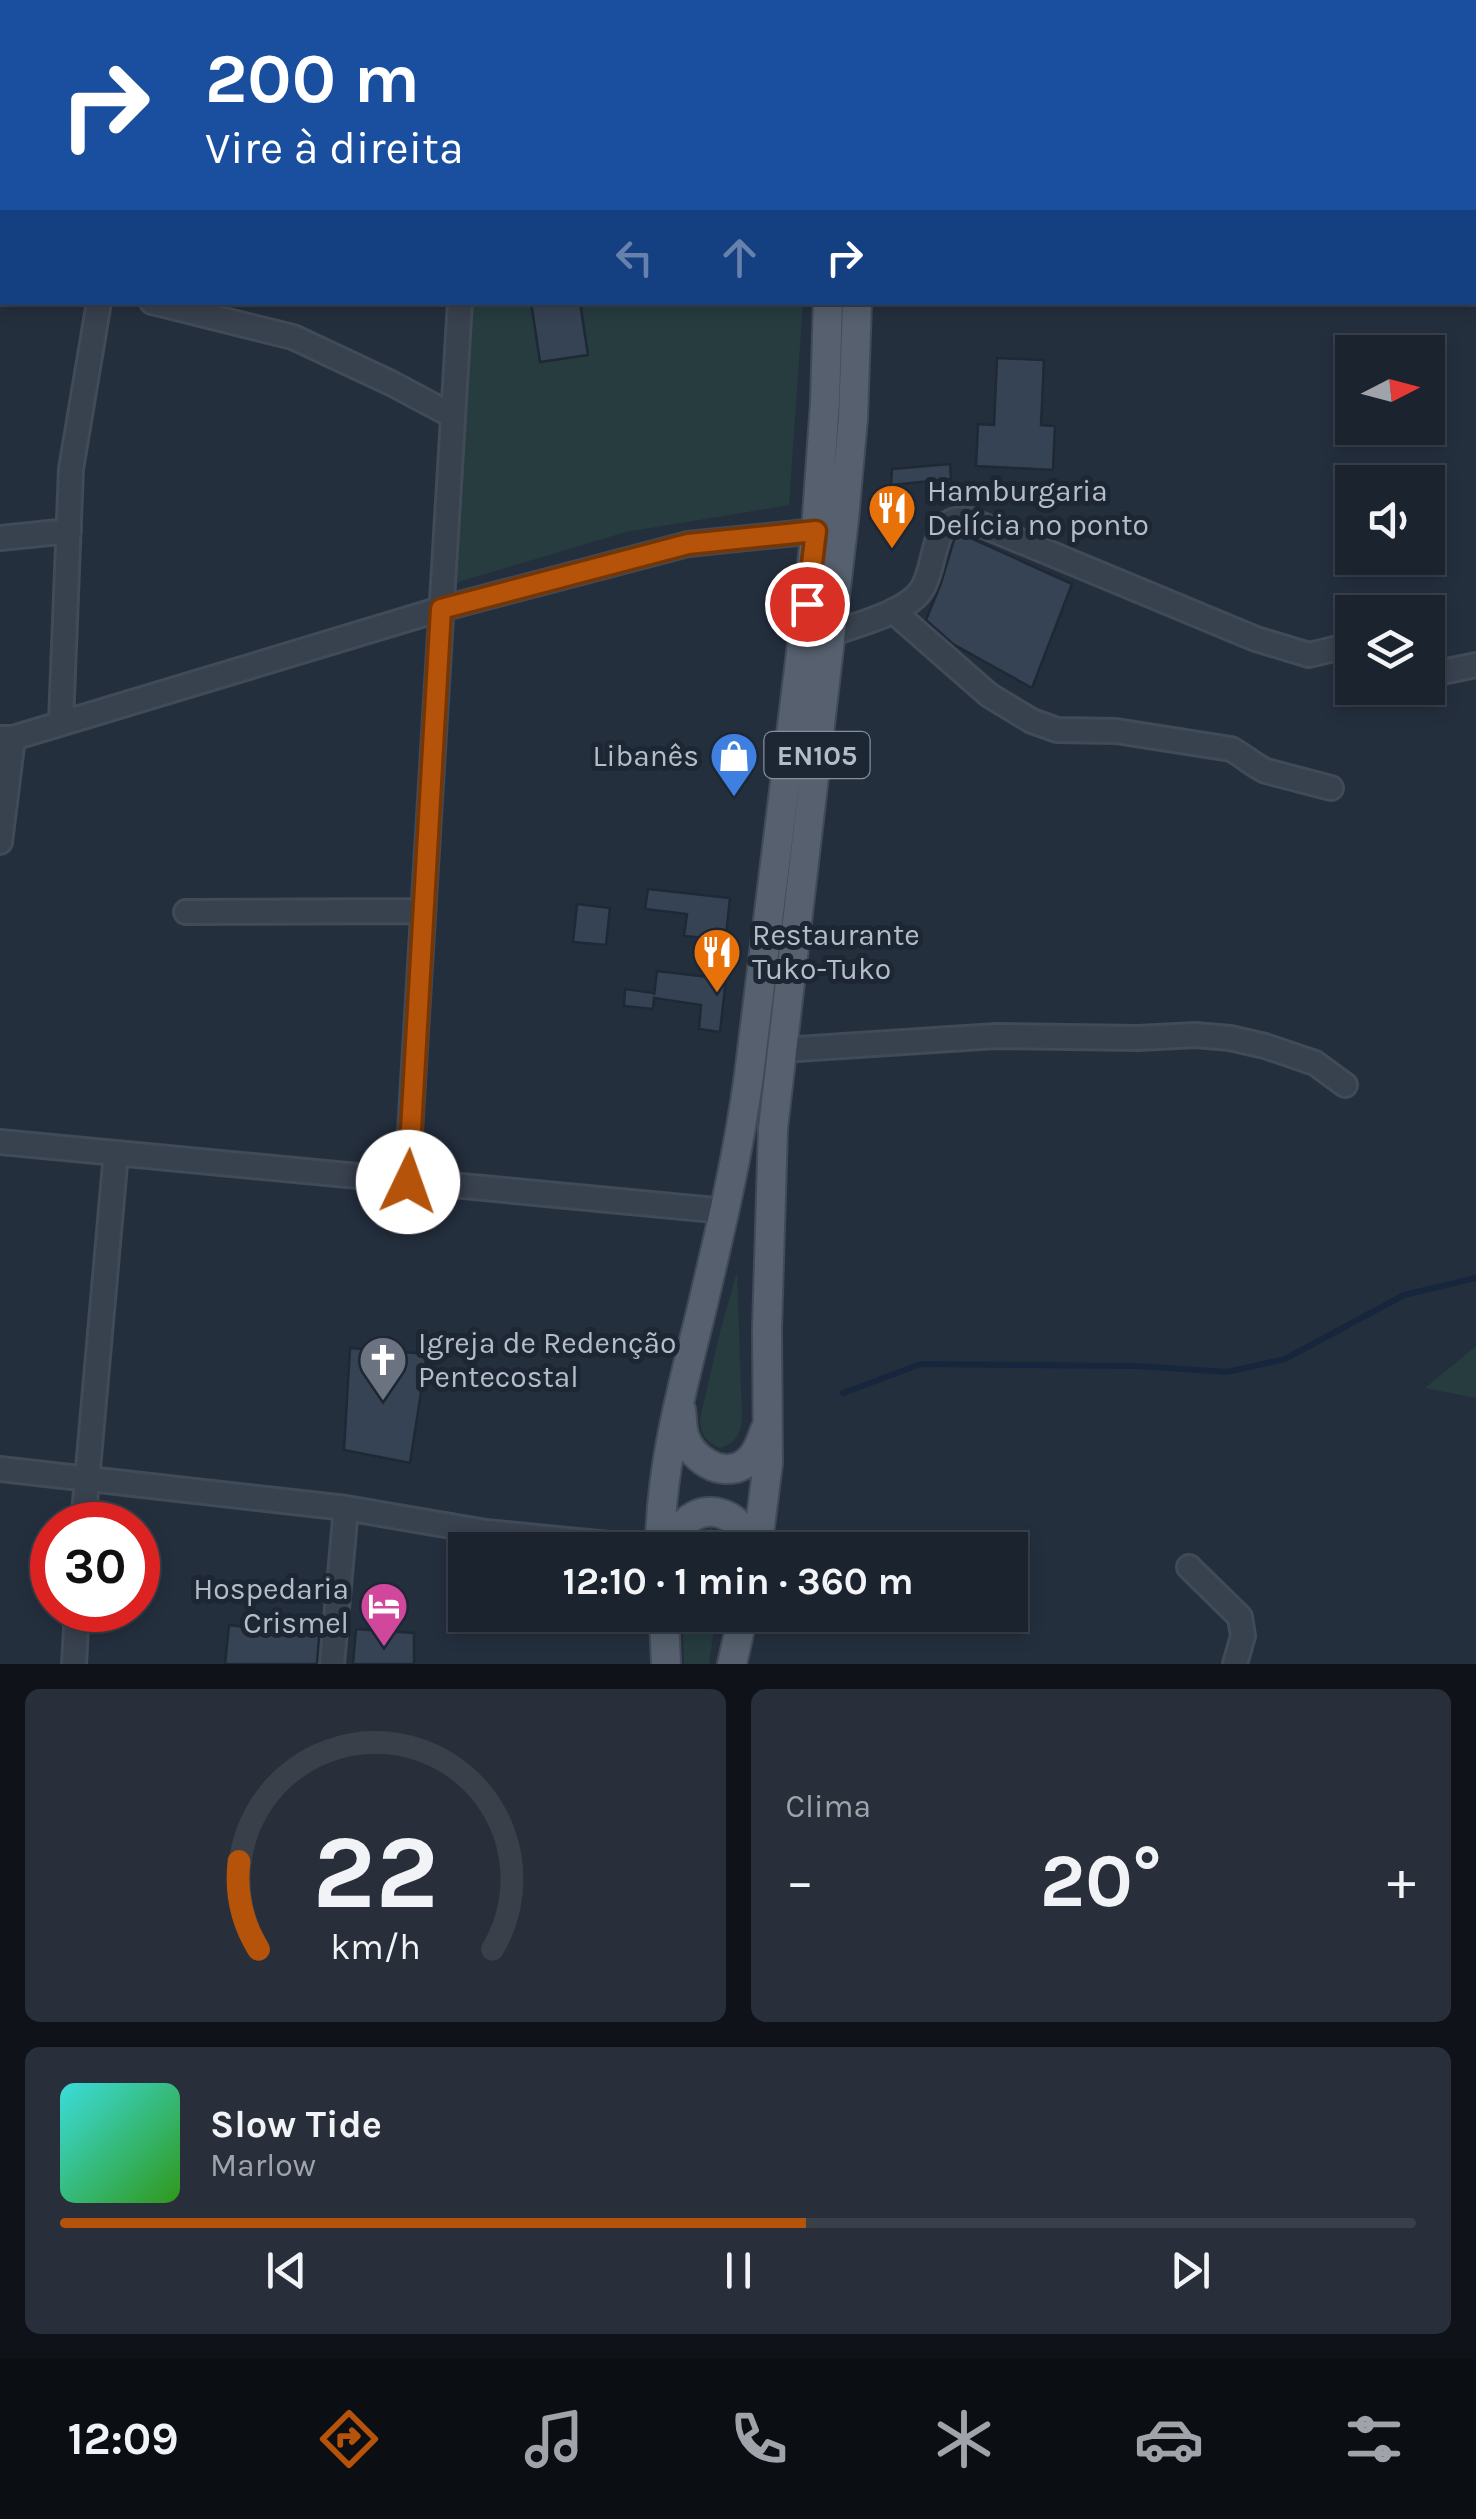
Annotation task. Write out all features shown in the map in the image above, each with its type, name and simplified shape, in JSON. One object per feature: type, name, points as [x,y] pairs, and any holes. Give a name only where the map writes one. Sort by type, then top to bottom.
[{"type":"main road","name":"EN105","points":[[661,1532],[664,1474],[740,1145],[816,531],[828,305]]},
{"type":"main road","name":"EN105","points":[[760,1532],[766,1493],[773,1128],[831,634],[853,418],[857,305]]},
{"type":"main road","points":[[680,1399],[685,1437],[694,1454],[716,1468],[742,1465],[756,1452],[768,1422]]},
{"type":"main road","points":[[678,1532],[694,1516],[721,1512],[743,1532]]},
{"type":"main road","points":[[665,1632],[666,1664]]},
{"type":"main road","points":[[732,1664],[740,1632]]},
{"type":"street","points":[[61,722],[71,469],[98,305]]},
{"type":"street","points":[[164,305],[293,336],[453,416]]},
{"type":"street","points":[[408,1182],[460,305]]},
{"type":"street","points":[[831,634],[912,602],[930,575],[946,522],[958,517],[1256,639],[1308,655],[1335,649]]},
{"type":"street","points":[[0,538],[69,530]]},
{"type":"street","points":[[0,842],[7,738],[441,609],[688,544],[816,531]]},
{"type":"street","points":[[893,611],[990,695],[1032,722],[1057,730],[1116,730],[1231,750],[1266,771],[1331,788]]},
{"type":"street","points":[[1445,671],[1476,665]]},
{"type":"street","points":[[186,912],[423,911]]},
{"type":"street","points":[[782,1050],[996,1036],[1230,1038],[1314,1064],[1345,1086]]},
{"type":"street","points":[[0,1142],[725,1210]]},
{"type":"street","points":[[84,1502],[116,1154]]},
{"type":"street","points":[[0,1469],[346,1508],[486,1532]]},
{"type":"street","points":[[332,1664],[346,1508]]},
{"type":"street","points":[[1189,1567],[1240,1617],[1243,1636],[1235,1664]]},
{"type":"street","points":[[74,1664],[76,1632]]},
{"type":"green space","points":[[473,305],[803,305],[789,505],[626,532],[455,583]]},
{"type":"green space","points":[[737,1272],[742,1418],[736,1438],[720,1448],[705,1437],[700,1419]]},
{"type":"green space","points":[[1476,1346],[1476,1398],[1425,1388]]},
{"type":"green space","points":[[683,1632],[714,1632],[709,1664],[684,1664]]},
{"type":"building","points":[[531,305],[580,305],[588,355],[540,362]]},
{"type":"building","points":[[997,358],[1044,360],[1041,425],[1055,426],[1053,470],[976,466],[978,424],[994,425]]},
{"type":"building","points":[[950,464],[951,479],[891,485],[892,469]]},
{"type":"building","points":[[964,535],[1072,584],[1032,688],[953,644],[926,620],[954,540]]},
{"type":"building","points":[[648,889],[730,898],[725,945],[684,936],[687,914],[645,909]]},
{"type":"building","points":[[577,904],[610,908],[606,945],[573,942]]},
{"type":"building","points":[[657,971],[726,979],[720,1032],[699,1029],[701,1005],[654,998],[653,1009],[624,1006],[625,989],[654,995]]},
{"type":"building","name":"Igreja de Redenção Pentecostal","points":[[350,1348],[427,1354],[410,1463],[344,1450]]},
{"type":"building","points":[[229,1625],[319,1636],[317,1664],[225,1664]]},
{"type":"building","name":"Hospedaria Crismel","points":[[356,1629],[414,1633],[414,1664],[353,1664]]},
{"type":"waterway","points":[[843,1393],[921,1364],[1137,1366],[1227,1372],[1285,1359],[1404,1295],[1476,1278]]},
{"type":"place","name":"Hamburgaria Delícia no ponto","points":[[892,550]]},
{"type":"place","name":"Libanês","points":[[734,798]]},
{"type":"place","name":"Restaurante Tuko-Tuko","points":[[717,994]]},
{"type":"place","name":"Igreja de Redenção Pentecostal","points":[[383,1402]]},
{"type":"place","name":"Hospedaria Crismel","points":[[384,1648]]},
{"type":"route","points":[[408,1182],[441,609],[688,544],[816,531],[807,604]]}]
